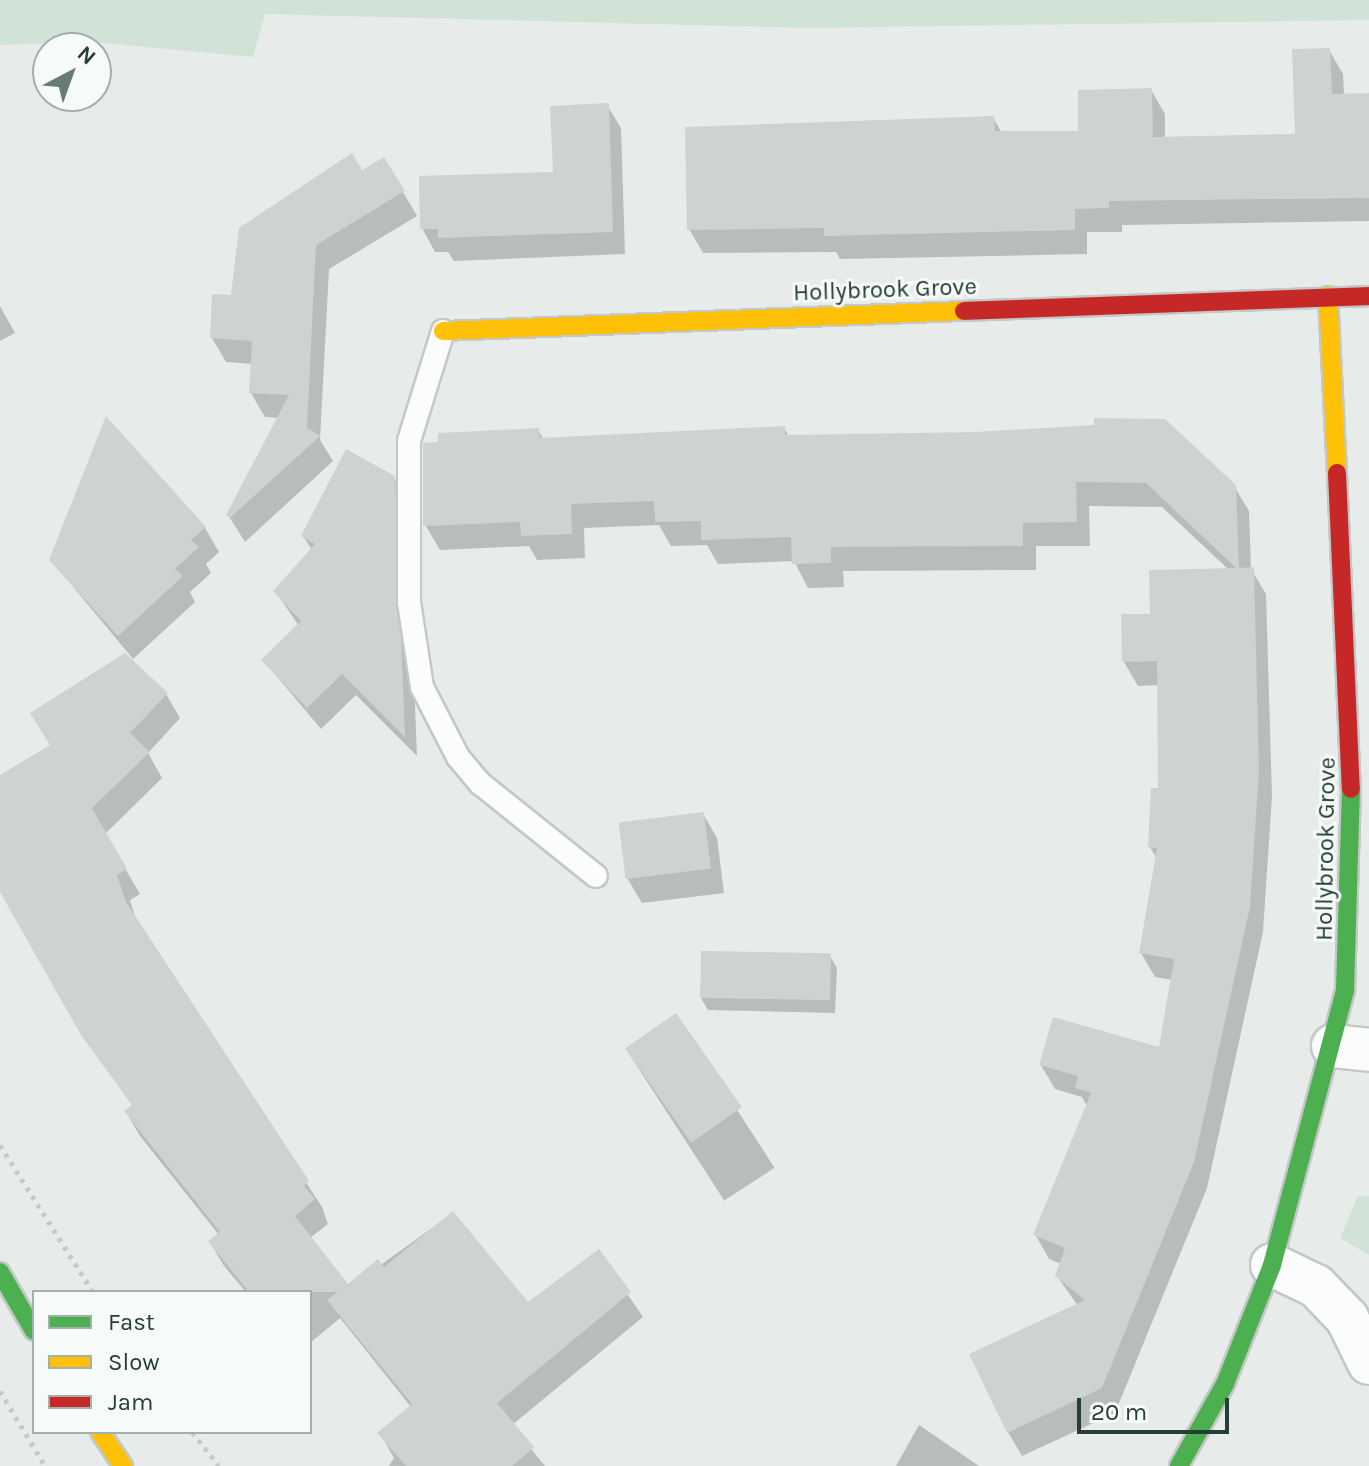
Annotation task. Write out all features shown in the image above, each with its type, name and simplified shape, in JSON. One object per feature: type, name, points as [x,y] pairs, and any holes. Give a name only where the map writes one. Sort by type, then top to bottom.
[{"type":"street","name":"Hollybrook Grove","points":[[1179,1466],[1225,1384],[1351,1048],[1345,990],[1352,746],[1328,296]]},
{"type":"street","name":"Hollybrook Grove","points":[[443,331],[1369,296]]},
{"type":"street","points":[[1272,1265],[1326,1296],[1347,1318],[1369,1363]]},
{"type":"street","points":[[0,1272],[32,1328]]},
{"type":"street","points":[[101,1434],[123,1466]]},
{"type":"lane","points":[[443,331],[409,441],[409,602],[422,687],[458,757],[481,784],[596,876]]},
{"type":"lane","points":[[1345,990],[1369,992]]},
{"type":"path","points":[[0,1145],[92,1290]]},
{"type":"path","points":[[0,1391],[45,1466]]},
{"type":"path","points":[[194,1434],[219,1466]]},
{"type":"green space","points":[[0,0],[1369,0],[1369,20],[806,28],[265,14],[253,57],[112,44],[112,32],[32,32],[32,44],[0,45]]},
{"type":"green space","points":[[1358,1196],[1369,1196],[1369,1255],[1340,1238]]},
{"type":"building","points":[[1330,48],[1332,94],[1369,93],[1369,198],[1109,201],[1109,208],[1075,209],[1075,230],[824,236],[824,228],[687,230],[685,127],[994,116],[995,131],[1078,131],[1078,90],[1152,88],[1153,137],[1295,134],[1292,49]]},
{"type":"building","points":[[609,103],[613,232],[438,238],[438,229],[420,229],[419,176],[553,172],[550,106]]},
{"type":"building","points":[[352,153],[362,170],[384,157],[405,191],[316,245],[307,428],[320,436],[230,518],[226,515],[289,395],[249,393],[252,341],[210,338],[212,294],[231,295],[239,228]]},
{"type":"building","points":[[106,416],[206,527],[191,540],[199,547],[175,569],[183,576],[118,636],[49,560]]},
{"type":"building","points":[[1094,418],[1165,419],[1236,485],[1239,568],[1254,567],[1259,770],[1250,907],[1194,1162],[1102,1388],[1007,1433],[969,1354],[1085,1300],[1055,1276],[1065,1248],[1033,1235],[1091,1093],[1075,1088],[1078,1076],[1039,1065],[1053,1017],[1159,1047],[1174,959],[1139,953],[1157,848],[1148,847],[1151,788],[1158,788],[1157,661],[1122,662],[1121,614],[1150,614],[1149,570],[1236,568],[1146,483],[1076,482],[1077,522],[1023,523],[1023,546],[831,547],[831,563],[792,564],[791,537],[701,540],[701,521],[655,522],[654,501],[571,504],[572,534],[521,536],[520,522],[423,526],[423,443],[438,442],[438,433],[539,428],[540,438],[785,426],[785,435],[976,432],[1094,425]]},
{"type":"building","points":[[346,449],[395,476],[405,737],[342,674],[307,708],[261,660],[301,621],[273,591],[315,544],[301,536]]},
{"type":"building","points":[[125,653],[168,693],[130,733],[150,752],[92,808],[127,869],[117,875],[126,902],[309,1181],[304,1186],[315,1199],[295,1216],[348,1284],[378,1259],[384,1267],[453,1211],[528,1302],[599,1249],[631,1292],[497,1403],[534,1447],[512,1466],[406,1466],[377,1433],[412,1404],[327,1300],[338,1292],[247,1290],[208,1241],[220,1232],[124,1111],[132,1105],[81,1035],[0,892],[0,775],[50,745],[30,713]]},
{"type":"building","points":[[704,812],[711,869],[626,879],[619,822]]},
{"type":"building","points":[[701,951],[831,953],[830,1000],[700,998]]},
{"type":"building","points":[[676,1013],[742,1107],[691,1143],[625,1049]]},
{"type":"traffic: fast","points":[[1179,1466],[1225,1384],[1272,1265],[1345,990],[1351,789]]},
{"type":"traffic: fast","points":[[0,1272],[32,1328]]},
{"type":"traffic: slow","points":[[1328,296],[1337,473]]},
{"type":"traffic: slow","points":[[443,331],[964,311]]},
{"type":"traffic: slow","points":[[101,1434],[123,1466]]},
{"type":"traffic: jam","points":[[964,311],[1369,296]]},
{"type":"traffic: jam","points":[[1337,473],[1351,789]]}]
